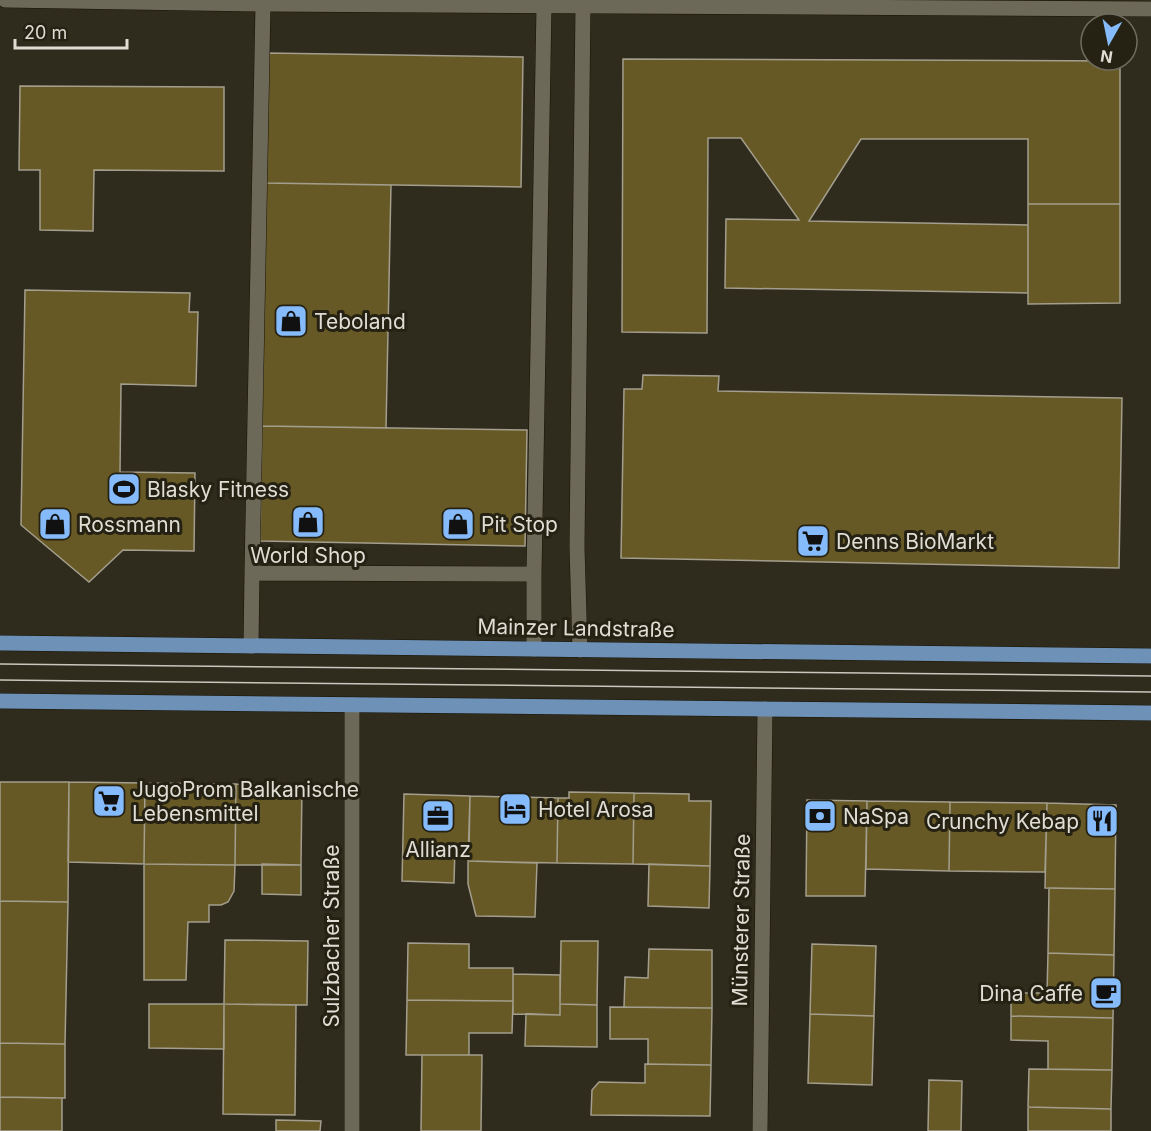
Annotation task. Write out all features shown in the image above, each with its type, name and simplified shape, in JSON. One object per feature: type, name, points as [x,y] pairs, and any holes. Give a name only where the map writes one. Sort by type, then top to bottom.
[{"type":"main road","name":"Mainzer Landstraße","points":[[0,643],[1151,656]]},
{"type":"main road","points":[[0,701],[1151,713]]},
{"type":"street","points":[[5,0],[262,4],[1151,9]]},
{"type":"street","points":[[251,646],[262,4]]},
{"type":"street","points":[[534,649],[544,6]]},
{"type":"street","points":[[580,650],[577,547],[582,6]]},
{"type":"street","points":[[252,573],[534,574]]},
{"type":"street","name":"Sulzbacher Straße","points":[[352,705],[352,1131]]},
{"type":"street","name":"Münsterer Straße","points":[[760,1131],[765,710]]},
{"type":"building","points":[[267,53],[523,57],[521,187],[265,183]]},
{"type":"building","points":[[623,59],[1079,61],[1079,72],[1120,72],[1120,204],[1028,204],[1028,139],[861,139],[809,221],[1028,225],[1028,293],[725,288],[726,219],[799,220],[741,138],[708,138],[707,333],[622,332]]},
{"type":"building","points":[[20,86],[224,87],[224,171],[94,170],[93,231],[40,230],[40,170],[19,170]]},
{"type":"building","points":[[265,183],[391,185],[386,428],[262,426]]},
{"type":"building","points":[[1028,204],[1120,204],[1120,303],[1028,304]]},
{"type":"building","points":[[25,290],[190,293],[189,312],[198,312],[196,386],[121,384],[120,472],[195,473],[194,551],[123,550],[89,582],[21,525]]},
{"type":"building","points":[[643,375],[719,376],[718,391],[1122,398],[1119,568],[621,558],[624,389],[642,389]]},
{"type":"building","points":[[262,426],[527,430],[525,546],[260,541]]},
{"type":"building","points":[[0,782],[69,782],[68,902],[0,901]]},
{"type":"building","points":[[69,782],[145,783],[144,864],[68,862]]},
{"type":"building","points":[[145,783],[236,784],[235,865],[144,864]]},
{"type":"building","points":[[236,784],[302,785],[301,865],[235,865]]},
{"type":"building","points":[[569,792],[634,793],[633,864],[557,863],[558,798],[569,798]]},
{"type":"building","points":[[634,793],[689,794],[689,801],[711,801],[710,866],[633,864]]},
{"type":"building","points":[[404,794],[470,796],[469,849],[455,848],[454,883],[402,881]]},
{"type":"building","points":[[470,796],[558,798],[557,863],[468,861]]},
{"type":"building","points":[[807,800],[867,801],[865,896],[806,896]]},
{"type":"building","points":[[867,801],[950,802],[949,871],[866,869]]},
{"type":"building","points":[[950,802],[1047,803],[1045,872],[949,871]]},
{"type":"building","points":[[1047,803],[1116,805],[1115,889],[1045,888]]},
{"type":"building","points":[[468,861],[537,863],[535,917],[476,916],[468,884]]},
{"type":"building","points":[[144,864],[235,865],[234,891],[228,902],[221,905],[209,905],[209,922],[188,922],[186,980],[144,980]]},
{"type":"building","points":[[262,864],[301,865],[301,895],[262,894]]},
{"type":"building","points":[[649,864],[710,866],[709,908],[648,906]]},
{"type":"building","points":[[1049,888],[1115,889],[1114,955],[1048,953]]},
{"type":"building","points":[[0,901],[68,902],[65,1044],[0,1043]]},
{"type":"building","points":[[225,940],[308,941],[307,1005],[224,1004]]},
{"type":"building","points":[[561,941],[598,941],[597,1005],[560,1004]]},
{"type":"building","points":[[408,943],[469,944],[469,968],[513,968],[513,1001],[407,1000]]},
{"type":"building","points":[[812,944],[876,946],[874,1016],[810,1014]]},
{"type":"building","points":[[649,949],[712,950],[712,1008],[624,1007],[625,977],[648,978]]},
{"type":"building","points":[[1048,953],[1114,955],[1113,1018],[1011,1016],[1011,993],[1047,993]]},
{"type":"building","points":[[513,974],[560,975],[560,1015],[513,1014]]},
{"type":"building","points":[[407,1000],[513,1001],[512,1033],[469,1033],[469,1055],[406,1055]]},
{"type":"building","points":[[149,1004],[224,1004],[224,1049],[149,1048]]},
{"type":"building","points":[[224,1004],[296,1005],[295,1115],[223,1114]]},
{"type":"building","points":[[560,1004],[597,1005],[597,1047],[525,1046],[526,1014],[560,1015]]},
{"type":"building","points":[[610,1007],[712,1008],[711,1065],[648,1064],[648,1039],[610,1039]]},
{"type":"building","points":[[810,1014],[874,1016],[872,1085],[808,1083]]},
{"type":"building","points":[[1011,1016],[1113,1018],[1112,1070],[1048,1069],[1048,1041],[1011,1040]]},
{"type":"building","points":[[0,1043],[65,1044],[65,1098],[0,1097]]},
{"type":"building","points":[[422,1055],[482,1055],[481,1131],[421,1131]]},
{"type":"building","points":[[645,1064],[711,1065],[710,1116],[591,1115],[592,1090],[599,1082],[645,1083]]},
{"type":"building","points":[[1029,1069],[1112,1070],[1111,1109],[1028,1107]]},
{"type":"building","points":[[929,1080],[962,1081],[961,1131],[928,1131]]},
{"type":"building","points":[[0,1097],[62,1098],[62,1131],[0,1131]]},
{"type":"building","points":[[1028,1107],[1111,1109],[1111,1131],[1028,1131]]},
{"type":"building","points":[[276,1120],[321,1121],[320,1131],[276,1131]]},
{"type":"tram line","points":[[0,664],[1151,676]]},
{"type":"tram line","points":[[0,680],[1151,692]]},
{"type":"place","name":"Teboland","points":[[291,321]]},
{"type":"place","name":"Blasky Fitness","points":[[124,489]]},
{"type":"place","name":"World Shop","points":[[308,522]]},
{"type":"place","name":"Rossmann","points":[[55,524]]},
{"type":"place","name":"Pit Stop","points":[[458,524]]},
{"type":"place","name":"Denns BioMarkt","points":[[813,541]]},
{"type":"place","name":"JugoProm Balkanische Lebensmittel","points":[[109,801]]},
{"type":"place","name":"Hotel Arosa","points":[[515,809]]},
{"type":"place","name":"Allianz","points":[[438,816]]},
{"type":"place","name":"NaSpa","points":[[820,816]]},
{"type":"place","name":"Crunchy Kebap","points":[[1102,821]]},
{"type":"place","name":"Dina Caffe","points":[[1106,993]]}]
